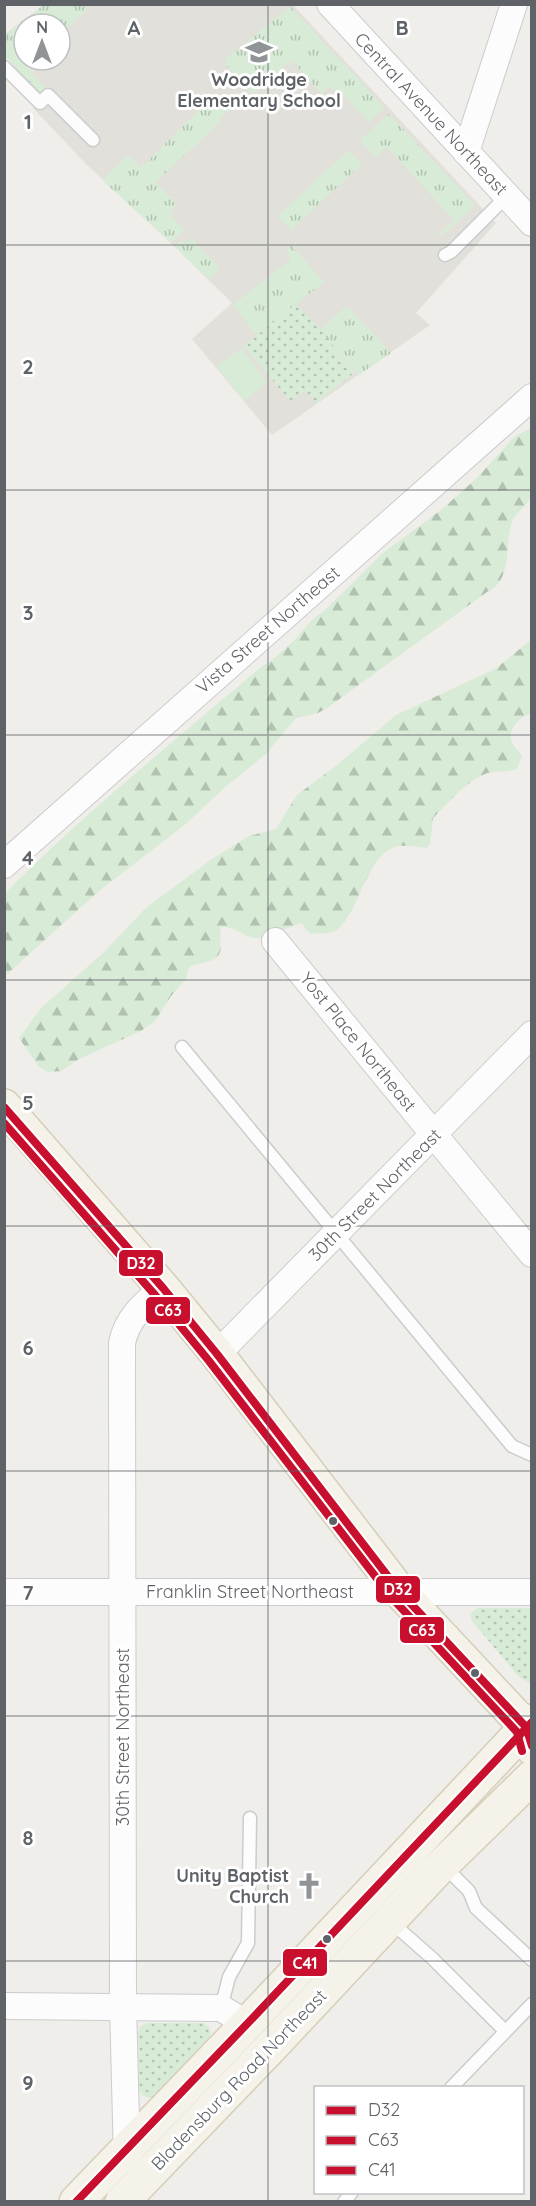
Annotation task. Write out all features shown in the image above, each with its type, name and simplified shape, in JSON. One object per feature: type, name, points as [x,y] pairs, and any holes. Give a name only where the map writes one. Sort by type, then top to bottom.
[{"type":"main road","points":[[10,1113],[163,1288],[217,1354],[400,1592],[530,1731]]},
{"type":"main road","name":"Bladensburg Road Northeast","points":[[76,2202],[127,2149],[234,2016],[530,1731]]},
{"type":"main road","name":"Bladensburg Road Northeast","points":[[126,2200],[442,1864],[531,1778]]},
{"type":"street","name":"Central Avenue Northeast","points":[[330,4],[531,223]]},
{"type":"street","points":[[466,152],[514,4]]},
{"type":"street","name":"Vista Street Northeast","points":[[4,865],[531,397]]},
{"type":"street","name":"Yost Place Northeast","points":[[275,941],[531,1254]]},
{"type":"street","name":"30th Street Northeast","points":[[217,1354],[434,1135],[528,1044]]},
{"type":"street","name":"30th Street Northeast","points":[[126,2200],[123,2005],[122,1344],[126,1328],[135,1312],[163,1288]]},
{"type":"street","name":"Franklin Street Northeast","points":[[4,1592],[531,1592]]},
{"type":"street","points":[[4,2006],[123,2005],[234,2016]]},
{"type":"lane","points":[[4,67],[40,103],[48,95],[93,140]]},
{"type":"lane","points":[[445,255],[451,252],[507,196]]},
{"type":"lane","points":[[182,1047],[512,1446],[531,1455]]},
{"type":"lane","points":[[234,2016],[229,1977],[248,1942],[250,1818]]},
{"type":"lane","points":[[442,1864],[469,1891],[476,1908],[531,1960]]},
{"type":"lane","points":[[389,1920],[433,1959],[505,2031]]},
{"type":"lane","points":[[453,2086],[531,2004]]},
{"type":"shaded area","points":[[44,5],[293,5],[496,223],[416,313],[430,325],[272,435],[192,339],[232,303],[86,164],[33,108],[42,97],[19,72],[72,72],[72,12],[35,12]]},
{"type":"shaded area","points":[[12,29],[12,64],[5,56],[5,34]]},
{"type":"green space","points":[[45,4],[82,5],[87,10],[72,23],[72,12],[34,12]]},
{"type":"green space","points":[[290,6],[384,107],[369,123],[343,95],[340,97],[330,86],[322,94],[291,60],[254,94],[225,64],[227,58]]},
{"type":"green space","points":[[12,29],[12,64],[5,56],[5,35]]},
{"type":"green space","points":[[20,72],[33,72],[49,91],[43,97]]},
{"type":"green space","points":[[221,95],[232,107],[220,119],[221,121],[156,182],[176,205],[169,213],[184,230],[171,243],[102,180],[128,155],[141,168],[209,100]]},
{"type":"green space","points":[[389,114],[475,205],[442,236],[440,233],[454,220],[387,147],[376,157],[360,140]]},
{"type":"green space","points":[[349,150],[362,164],[291,230],[278,216]]},
{"type":"green space","points":[[192,238],[220,269],[209,279],[175,247],[181,240],[185,244]]},
{"type":"green space","points":[[291,245],[324,282],[257,336],[233,305],[291,259],[286,250]]},
{"type":"green space","points":[[296,304],[320,329],[324,326],[329,332],[325,336],[355,372],[317,403],[305,391],[290,401],[244,346]]},
{"type":"green space","points":[[347,306],[391,353],[359,375],[325,336],[324,326]]},
{"type":"green space","points":[[241,348],[267,382],[244,401],[217,367]]},
{"type":"green space","points":[[531,428],[532,494],[512,521],[504,572],[495,587],[327,708],[318,713],[296,718],[266,754],[223,789],[187,823],[99,891],[5,976],[5,893],[127,780],[284,650],[384,552],[441,510],[477,478],[515,436]]},
{"type":"green space","points":[[531,640],[531,714],[516,723],[511,735],[513,743],[522,756],[517,769],[488,773],[464,787],[433,818],[430,844],[427,848],[399,846],[390,849],[382,856],[369,874],[349,915],[336,931],[310,934],[301,923],[256,938],[231,928],[220,927],[221,949],[218,957],[189,967],[186,979],[171,996],[155,1021],[141,1031],[79,1059],[61,1071],[48,1072],[39,1067],[19,1038],[41,1008],[102,954],[147,907],[212,859],[249,836],[276,829],[297,795],[337,765],[396,715],[495,669]]},
{"type":"green space","points":[[477,1608],[531,1608],[531,1684],[519,1677],[472,1621],[470,1614]]},
{"type":"green space","points":[[147,2023],[203,2023],[211,2032],[210,2037],[151,2098],[143,2096],[139,2090],[138,2032],[140,2027]]},
{"type":"transit line","name":"D32","points":[[4,1107],[163,1288],[217,1354],[400,1592],[526,1727],[532,1746]]},
{"type":"transit line","name":"C63","points":[[4,1123],[155,1295],[209,1361],[392,1598],[517,1732],[522,1751]]},
{"type":"transit line","name":"C41","points":[[76,2202],[532,1722]]},
{"type":"place","name":"Woodridge Elementary School","points":[[259,52]]},
{"type":"place","name":"Unity Baptist Church","points":[[309,1886]]}]
